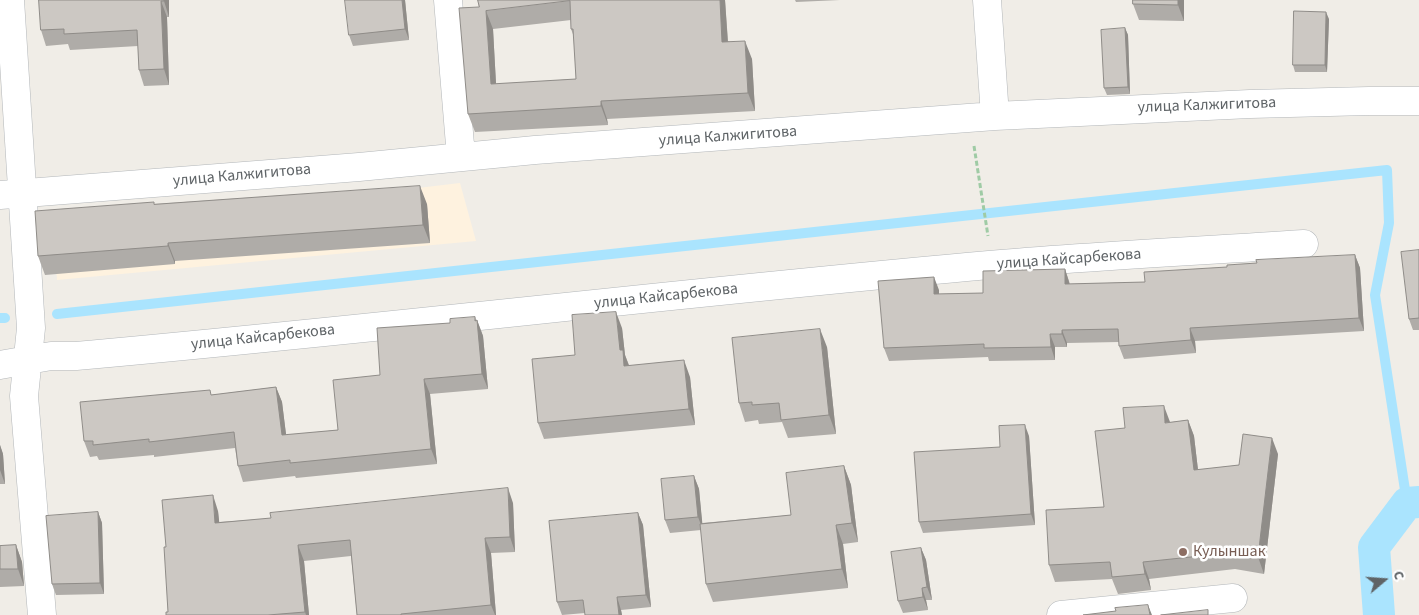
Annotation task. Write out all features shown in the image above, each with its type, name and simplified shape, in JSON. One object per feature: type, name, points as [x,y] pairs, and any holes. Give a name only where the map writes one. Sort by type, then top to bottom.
[{"type":"street","points":[[10,0],[11,195],[32,328],[24,396],[42,615]]},
{"type":"street","points":[[448,0],[460,158]]},
{"type":"street","points":[[982,117],[987,0]]},
{"type":"street","name":"улица Калжигитова","points":[[11,195],[460,158],[535,150],[982,117],[1369,100],[1419,101]]},
{"type":"street","name":"улица Кайсарбекова","points":[[0,365],[52,356],[76,356],[243,341],[685,294],[992,265],[1304,244]]},
{"type":"street","points":[[1061,615],[1233,598]]},
{"type":"path","points":[[982,117],[980,182],[986,228]]},
{"type":"shaded area","points":[[460,183],[476,241],[57,280],[54,231]]},
{"type":"building","points":[[39,0],[164,0],[161,1],[164,69],[139,70],[137,30],[64,34],[64,29],[41,30]]},
{"type":"building","points":[[345,0],[402,0],[405,29],[349,35]]},
{"type":"building","points":[[478,0],[720,0],[722,42],[745,41],[748,93],[601,101],[601,106],[468,114],[459,8],[479,7]],"holes":[[[570,1],[571,29],[573,29],[576,79],[491,84],[486,11]]]},
{"type":"building","points":[[1133,0],[1178,0],[1178,5],[1133,4]]},
{"type":"building","points":[[1294,11],[1326,12],[1325,65],[1293,65]]},
{"type":"building","points":[[1125,28],[1128,87],[1104,88],[1101,30]]},
{"type":"building","points":[[420,186],[423,225],[168,243],[168,246],[38,256],[35,211]]},
{"type":"building","points":[[1419,250],[1419,318],[1409,319],[1401,252]]},
{"type":"building","points":[[1355,255],[1359,318],[1190,328],[1191,340],[1119,346],[1118,329],[1062,330],[1062,334],[1050,334],[1051,347],[984,348],[984,344],[884,348],[878,281],[934,277],[934,294],[983,293],[983,271],[1065,269],[1065,284],[1145,282],[1144,272],[1227,267],[1227,265],[1257,263],[1256,260]]},
{"type":"building","points":[[616,312],[620,350],[623,350],[624,366],[684,360],[689,409],[538,423],[532,359],[575,355],[572,315]]},
{"type":"building","points":[[475,317],[475,321],[477,320],[482,374],[424,379],[431,449],[290,463],[290,460],[238,466],[234,432],[149,442],[149,439],[93,445],[93,441],[84,441],[80,402],[210,390],[211,395],[276,387],[282,435],[338,430],[333,380],[380,375],[377,328],[450,323],[450,319]]},
{"type":"building","points":[[820,329],[829,415],[781,420],[779,403],[752,405],[752,402],[739,403],[732,338]]},
{"type":"building","points":[[1164,406],[1165,423],[1188,420],[1194,470],[1239,465],[1243,434],[1272,438],[1258,557],[1229,553],[1143,562],[1145,574],[1112,577],[1110,562],[1049,565],[1046,510],[1104,507],[1095,431],[1125,428],[1123,408]]},
{"type":"building","points":[[1025,425],[1031,514],[919,522],[914,452],[1000,447],[999,426]]},
{"type":"building","points":[[844,466],[852,523],[836,525],[842,569],[706,584],[700,524],[791,515],[786,473]]},
{"type":"building","points":[[694,476],[698,517],[665,520],[661,479]]},
{"type":"building","points":[[508,488],[510,537],[485,538],[491,605],[401,615],[357,615],[350,540],[298,545],[305,612],[268,615],[166,615],[166,612],[168,612],[164,547],[166,547],[162,500],[213,495],[215,523],[271,518],[270,513]]},
{"type":"building","points":[[98,512],[100,583],[52,584],[46,516]]},
{"type":"building","points":[[638,513],[646,595],[617,597],[619,615],[585,615],[583,600],[557,602],[549,521]]},
{"type":"building","points":[[16,545],[18,569],[0,569],[0,546]]},
{"type":"building","points":[[921,548],[927,587],[922,588],[923,597],[898,601],[891,552]]},
{"type":"building","points":[[1148,605],[1150,615],[1083,615],[1116,611],[1115,608]]},
{"type":"building","points":[[1208,610],[1208,615],[1161,615]]},
{"type":"waterway","points":[[57,314],[1387,170],[1389,223],[1375,295],[1407,503]]},
{"type":"waterway","points":[[0,318],[5,318]]},
{"type":"waterway","points":[[1379,615],[1374,547],[1407,503],[1419,502]]},
{"type":"place","name":"Кулыншак","points":[[1183,552]]}]
